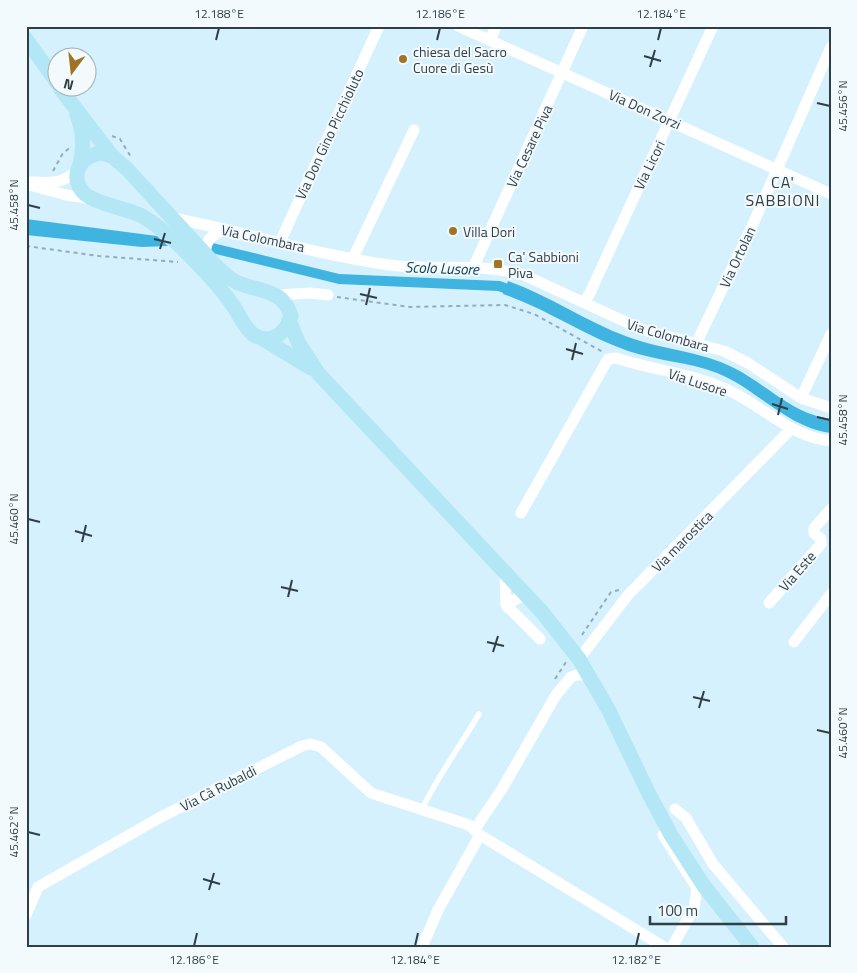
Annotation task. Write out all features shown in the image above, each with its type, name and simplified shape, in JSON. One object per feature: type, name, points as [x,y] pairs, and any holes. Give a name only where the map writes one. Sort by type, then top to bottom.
[{"type":"main road","points":[[26,39],[48,70]]},
{"type":"main road","points":[[67,98],[112,156],[173,218],[219,269],[236,282],[278,295],[287,305],[298,342],[318,373],[505,573],[578,659],[589,675],[660,816],[691,867],[752,947]]},
{"type":"main road","points":[[73,107],[82,128],[83,145],[77,178],[84,194],[93,200],[129,210],[204,254],[234,307],[252,334],[318,373]]},
{"type":"main road","points":[[79,167],[91,154],[101,153],[112,156]]},
{"type":"main road","points":[[263,339],[274,338],[284,332],[290,318]]},
{"type":"street","name":"Via Don Gino Picchioluto","points":[[280,242],[379,26]]},
{"type":"street","name":"Via Don Zorzi","points":[[458,26],[831,194]]},
{"type":"street","points":[[490,40],[496,26]]},
{"type":"street","name":"Via Cesare Piva","points":[[474,266],[583,26]]},
{"type":"street","name":"Via Licori","points":[[583,302],[589,295],[713,26]]},
{"type":"street","name":"Via Ortolan","points":[[696,344],[831,47]]},
{"type":"street","points":[[353,258],[414,130]]},
{"type":"street","points":[[26,183],[62,181],[79,167]]},
{"type":"street","points":[[26,183],[66,196],[93,200]]},
{"type":"street","name":"Via Colombara","points":[[173,218],[353,258],[406,266],[474,266],[508,270],[524,275],[643,330],[736,356],[801,398],[831,408]]},
{"type":"street","name":"Via Colombara","points":[[204,254],[214,234],[224,230]]},
{"type":"street","points":[[278,295],[315,293],[328,295]]},
{"type":"street","points":[[290,318],[300,295]]},
{"type":"street","points":[[801,398],[831,334]]},
{"type":"street","points":[[520,513],[612,359]]},
{"type":"street","name":"Via Lusore","points":[[612,359],[692,377],[726,389],[791,429],[812,437],[831,441]]},
{"type":"street","name":"Via marostica","points":[[578,659],[628,594],[791,429]]},
{"type":"street","name":"Via Este","points":[[831,509],[814,528],[814,533],[831,547]]},
{"type":"street","name":"Via Este","points":[[769,603],[820,544],[821,538]]},
{"type":"street","points":[[505,573],[505,601],[508,608],[540,639]]},
{"type":"street","points":[[794,642],[831,594]]},
{"type":"street","points":[[508,608],[512,601],[525,595]]},
{"type":"street","points":[[422,947],[438,910],[477,832],[566,682],[576,675],[589,675]]},
{"type":"street","name":"Via Cà Rubaldi","points":[[26,914],[38,887],[159,818],[302,746],[315,745],[322,747],[371,794],[448,817],[477,832],[664,947]]},
{"type":"street","points":[[675,809],[686,818],[713,864],[782,947]]},
{"type":"street","points":[[660,816],[660,827],[664,837],[696,886],[694,908],[672,947]]},
{"type":"street","points":[[694,908],[708,904],[723,911]]},
{"type":"lane","points":[[422,809],[478,714]]},
{"type":"path","points":[[48,174],[54,171],[66,150],[78,145]]},
{"type":"path","points":[[26,246],[64,252],[175,261],[181,264]]},
{"type":"path","points":[[328,295],[410,307],[505,305],[534,314],[606,353],[612,359]]},
{"type":"path","points":[[582,635],[611,592],[617,590],[628,594]]},
{"type":"water","points":[[26,219],[157,236],[168,246],[142,247],[26,235]]},
{"type":"water","points":[[508,281],[628,337],[695,354],[734,368],[805,412],[831,419],[831,433],[815,429],[786,416],[745,388],[717,373],[695,366],[628,351],[503,294]]},
{"type":"waterway","name":"Scolo Lusore","points":[[200,245],[339,279],[499,286],[518,293]]},
{"type":"place","name":"chiesa del Sacro Cuore di Gesù","points":[[403,59]]},
{"type":"place","name":"Villa Dori","points":[[453,231]]},
{"type":"place","name":"Ca' Sabbioni Piva","points":[[498,264]]},
{"type":"district","name":"CA' SABBIONI","points":[[783,191]]}]
